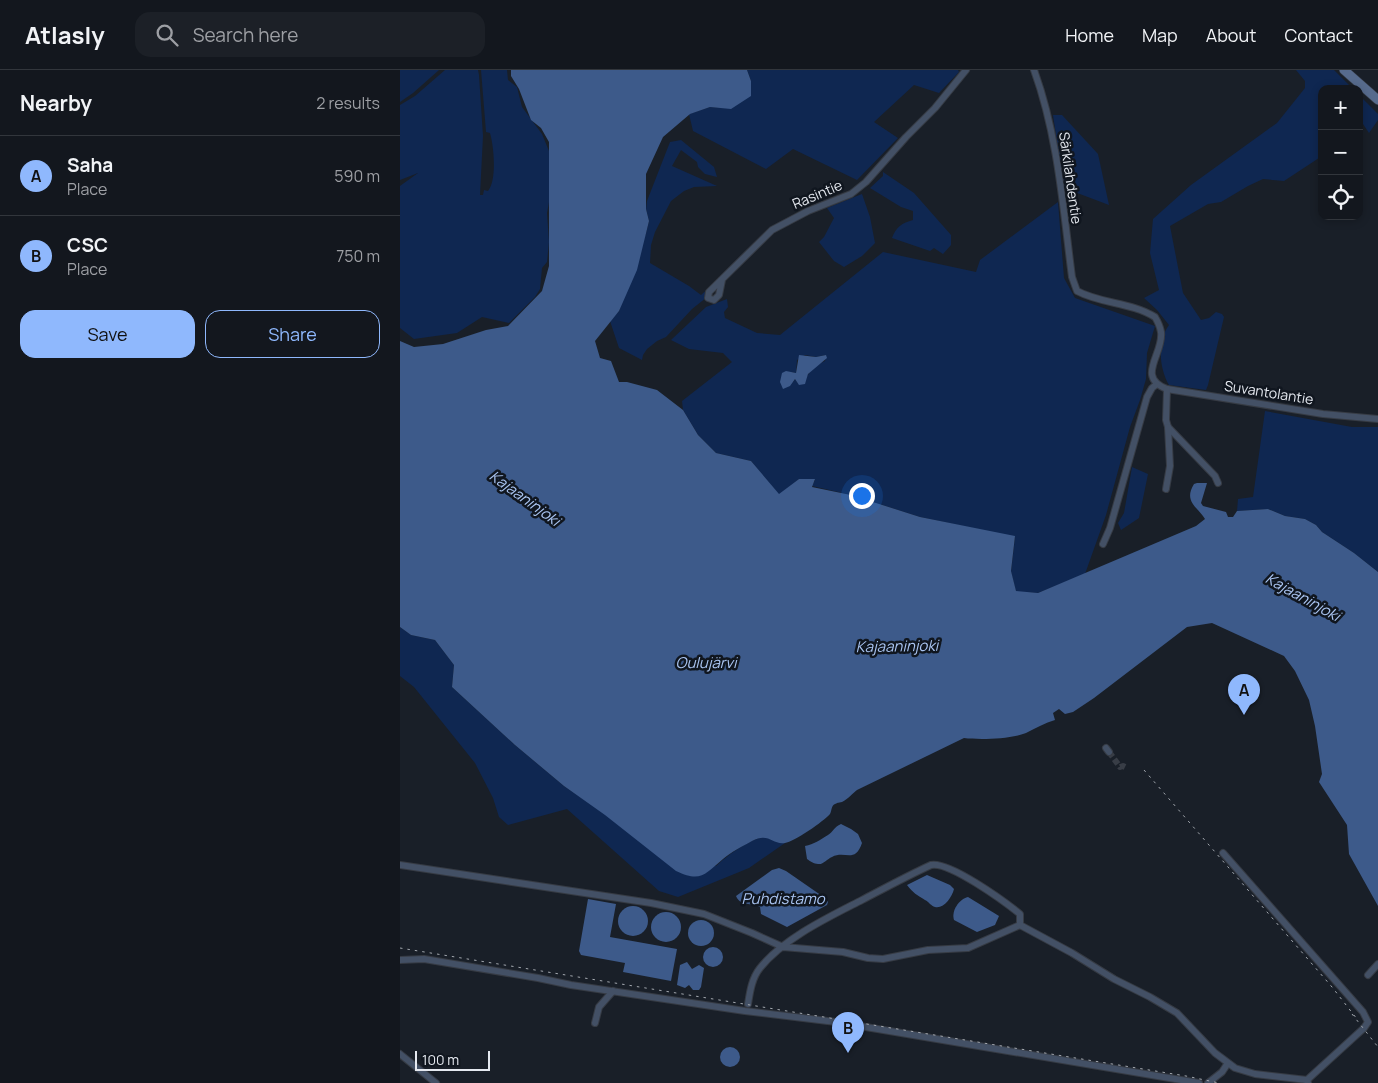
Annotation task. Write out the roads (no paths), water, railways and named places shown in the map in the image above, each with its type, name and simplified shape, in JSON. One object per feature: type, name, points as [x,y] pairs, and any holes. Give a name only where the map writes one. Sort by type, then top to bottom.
[{"type":"street","name":"Rasintie","points":[[722,280],[719,295],[714,300],[708,298],[711,289],[772,230],[808,211],[851,194],[866,182],[935,108],[966,70]]},
{"type":"street","name":"Särkilahdentie","points":[[1034,70],[1044,97],[1052,129],[1072,277],[1077,291],[1088,297],[1136,308],[1155,317],[1161,332],[1151,372],[1153,380],[1157,384]]},
{"type":"street","points":[[1344,70],[1378,100]]},
{"type":"street","points":[[1103,544],[1110,528],[1147,397],[1152,388],[1157,384]]},
{"type":"street","name":"Suvantolantie","points":[[1157,384],[1167,389],[1323,414],[1378,419]]},
{"type":"street","points":[[1166,489],[1170,466],[1166,420],[1167,389]]},
{"type":"street","points":[[1168,427],[1215,476],[1218,483]]},
{"type":"street","points":[[1020,926],[1072,953],[1101,972],[1177,1013],[1205,1043],[1235,1068],[1255,1074],[1307,1082],[1368,1022],[1363,1012],[1223,853]]},
{"type":"street","points":[[400,864],[642,902],[704,914],[752,932],[783,947],[843,952],[868,958],[883,959],[928,950],[968,948],[1020,926]]},
{"type":"street","points":[[748,1004],[752,981],[759,969],[783,947],[824,919],[935,864],[940,864],[997,896],[1020,914],[1020,926]]},
{"type":"street","points":[[400,960],[424,959],[571,985],[745,1011],[827,1021],[1199,1083]]},
{"type":"street","points":[[1368,975],[1378,964]]},
{"type":"street","points":[[595,1023],[599,1007],[613,991]]},
{"type":"street","points":[[400,1054],[436,1083]]},
{"type":"street","points":[[1208,1083],[1222,1072],[1228,1063]]},
{"type":"water","name":"Oulujärvi","points":[[511,70],[747,70],[751,81],[751,96],[731,109],[710,107],[690,114],[663,137],[646,174],[646,209],[649,221],[637,270],[619,311],[595,341],[600,358],[611,361],[619,382],[627,382],[657,390],[683,410],[698,435],[716,453],[751,461],[779,494],[799,479],[815,479],[812,487],[851,495],[920,517],[1015,536],[1011,571],[1016,591],[1038,593],[1196,526],[1205,519],[1191,500],[1191,490],[1194,484],[1207,483],[1201,503],[1203,506],[1226,512],[1228,517],[1233,517],[1237,511],[1268,509],[1285,516],[1305,519],[1316,525],[1322,532],[1354,553],[1378,572],[1378,906],[1349,854],[1347,825],[1319,782],[1322,774],[1315,726],[1309,700],[1295,671],[1284,656],[1212,623],[1187,627],[1073,712],[1065,714],[1059,709],[1053,713],[1055,720],[1012,737],[964,738],[857,790],[844,801],[834,805],[827,817],[795,839],[785,843],[766,838],[752,841],[726,856],[707,873],[697,876],[684,875],[676,871],[605,815],[564,786],[515,745],[452,687],[454,665],[435,640],[411,635],[400,627],[400,341],[414,347],[443,344],[486,330],[508,326],[542,291],[549,266],[549,142],[541,128],[531,120],[519,89],[511,76]]},
{"type":"water","points":[[799,355],[816,357],[826,355],[827,358],[808,374],[805,384],[799,385],[795,379],[790,386],[783,389],[780,382],[782,373],[786,371],[796,373]]},
{"type":"water","points":[[841,824],[858,834],[862,843],[856,853],[853,855],[837,855],[820,864],[807,859],[805,846],[822,839]]},
{"type":"water","name":"Puhdistamo","points":[[779,868],[825,898],[828,902],[827,905],[787,927],[761,914],[760,907],[743,903],[738,899],[736,896],[772,870]]},
{"type":"water","points":[[927,875],[950,885],[954,889],[949,899],[941,906],[932,906],[913,892],[907,885]]},
{"type":"water","points":[[968,897],[999,916],[995,925],[977,932],[954,920],[956,906]]},
{"type":"water","points":[[588,899],[616,904],[610,937],[677,949],[671,981],[623,972],[625,963],[581,955],[579,951]]},
{"type":"water","points":[[633,906],[644,910],[648,921],[644,932],[633,936],[622,932],[618,921],[622,910]]},
{"type":"water","points":[[666,912],[677,916],[681,927],[677,938],[666,942],[655,938],[651,927],[655,916]]},
{"type":"water","points":[[701,920],[710,924],[714,933],[710,942],[701,946],[692,942],[688,933],[692,924]]},
{"type":"water","points":[[709,947],[717,947],[723,953],[723,961],[717,967],[709,967],[703,961],[703,953]]},
{"type":"water","points":[[687,962],[692,969],[699,965],[704,968],[699,990],[693,990],[689,985],[685,988],[677,985],[680,965]]},
{"type":"water","points":[[726,1047],[734,1047],[740,1053],[740,1061],[734,1067],[726,1067],[720,1061],[720,1053]]},
{"type":"tunnel","points":[[1109,752],[1120,767],[1125,767]]},
{"type":"railway","points":[[1144,770],[1332,987],[1357,1019]]},
{"type":"railway","points":[[400,948],[1186,1076],[1219,1083]]},
{"type":"railway","points":[[1352,1014],[1378,1047]]},
{"type":"place","name":"Saha","points":[[1244,715]]},
{"type":"place","name":"CSC","points":[[848,1053]]},
{"type":"water label","name":"Kajaaninjoki","points":[[525,498]]},
{"type":"water label","name":"Kajaaninjoki","points":[[1303,597]]},
{"type":"water label","name":"Kajaaninjoki","points":[[897,646]]}]
